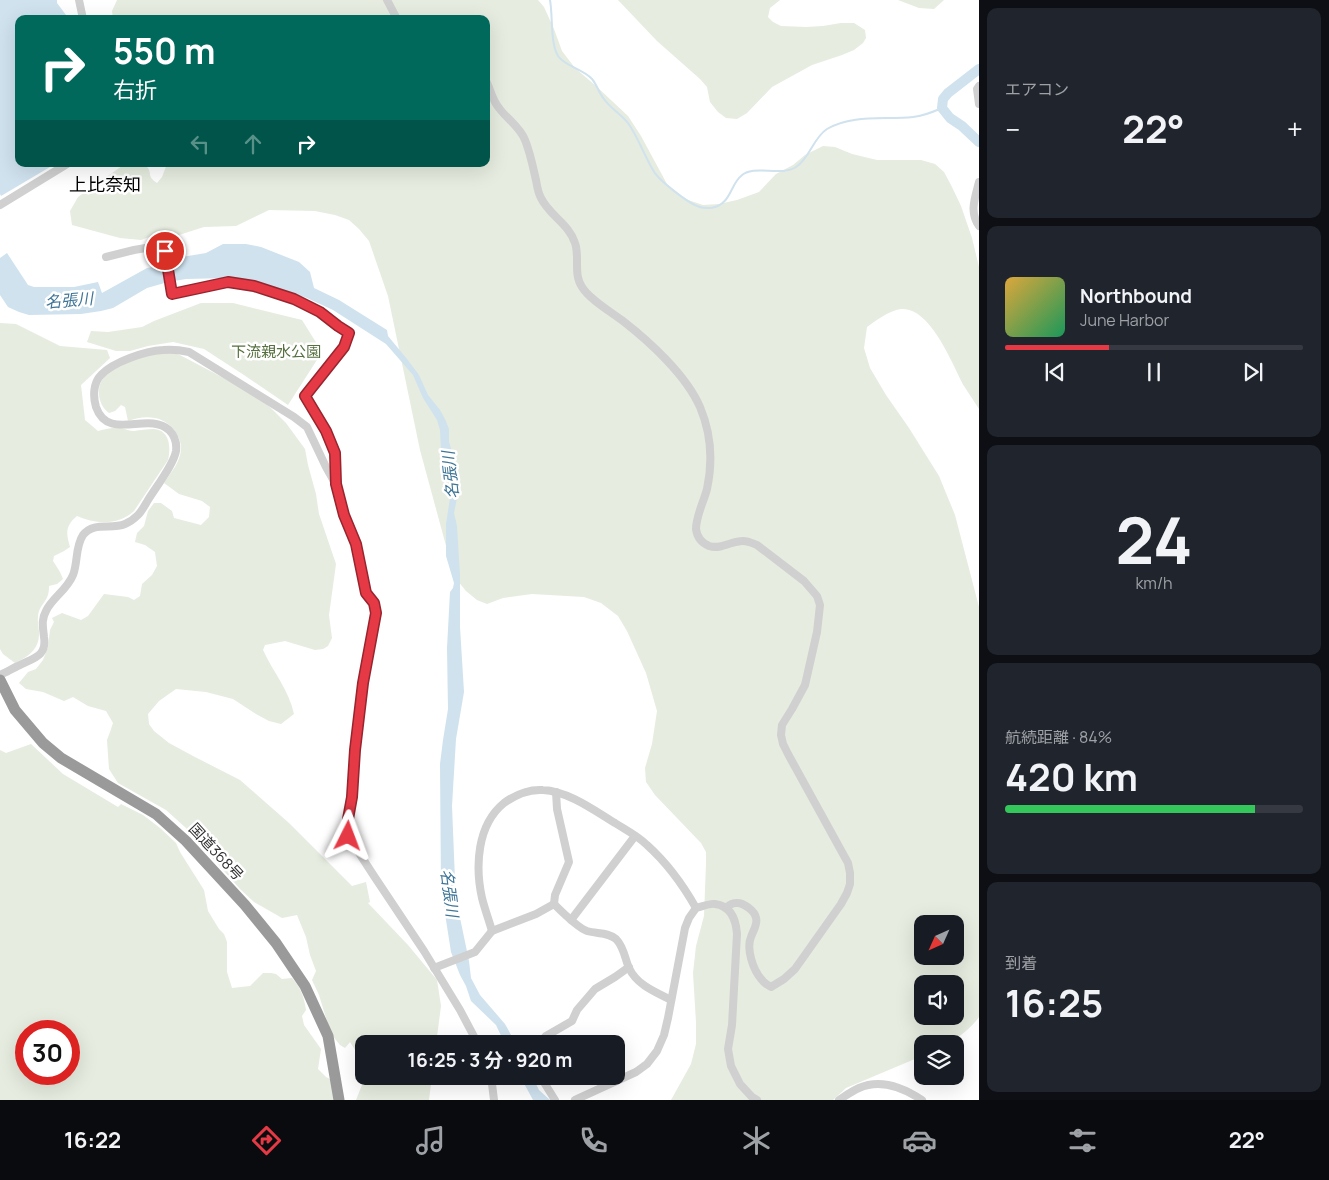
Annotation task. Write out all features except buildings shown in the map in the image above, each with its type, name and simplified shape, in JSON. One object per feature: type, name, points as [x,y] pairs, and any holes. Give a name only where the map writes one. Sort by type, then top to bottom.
[{"type":"highway","name":"国道368号","points":[[0,680],[15,710],[43,743],[61,758],[156,814],[186,841],[245,905],[305,986],[328,1036],[339,1100]]},
{"type":"street","points":[[79,0],[82,15]]},
{"type":"street","points":[[387,0],[395,15]]},
{"type":"street","points":[[979,86],[977,89],[979,104]]},
{"type":"street","points":[[490,91],[499,109],[520,130],[526,140],[540,197],[548,210],[568,230],[576,243],[577,274],[581,287],[655,349],[690,388],[699,405],[710,440],[707,488],[697,522],[697,533],[700,539],[714,547],[742,541],[757,545],[804,580],[817,596],[820,605],[805,685],[782,724],[781,735],[788,754],[848,863],[850,873],[847,892],[841,904],[795,969],[771,987],[762,980],[752,962],[750,938],[757,919],[753,912],[739,903],[734,902],[726,908]]},
{"type":"street","points":[[0,205],[62,167]]},
{"type":"street","points":[[979,182],[973,218],[979,226]]},
{"type":"street","points":[[106,257],[163,245],[172,294],[228,282],[254,286],[294,299],[320,312],[349,333],[344,347],[305,396],[326,431],[335,453],[336,484],[344,515],[356,544],[366,593],[374,603],[376,613],[363,683],[355,750],[352,797],[348,819],[348,836],[434,968],[473,1035]]},
{"type":"street","points":[[0,675],[34,660],[44,649],[45,640],[42,624],[44,616],[47,608],[68,586],[74,573],[79,544],[83,535],[97,526],[109,527],[124,524],[138,515],[172,463],[176,453],[177,444],[173,434],[160,424],[151,422],[115,424],[109,422],[100,414],[95,401],[95,384],[108,368],[124,360],[162,350],[177,349],[189,352],[306,426],[336,484]]},
{"type":"street","points":[[492,931],[482,898],[479,850],[482,838],[487,824],[497,809],[511,798],[535,790],[556,792],[579,801],[646,843],[687,892],[696,908]]},
{"type":"street","points":[[554,904],[555,895],[569,862],[557,809],[556,792]]},
{"type":"street","points":[[571,920],[636,836]]},
{"type":"street","points":[[434,968],[475,952],[492,931],[536,914],[554,904]]},
{"type":"street","points":[[554,904],[586,931],[605,934],[616,940],[624,952],[629,967],[636,979],[646,987],[671,1000]]},
{"type":"street","points":[[575,1100],[636,1072],[647,1064],[657,1051],[664,1036],[685,928],[696,908],[714,904],[726,908],[733,916],[736,924],[732,1025],[728,1049],[731,1066],[740,1084],[757,1100]]},
{"type":"street","points":[[548,1035],[572,1021],[577,1010],[595,989],[629,967]]},
{"type":"street","points":[[839,1100],[859,1088],[872,1084],[887,1084],[903,1089],[922,1100]]},
{"type":"street","points":[[492,1085],[494,1100]]},
{"type":"street","points":[[546,1085],[555,1100]]},
{"type":"green space","points":[[117,0],[538,0],[544,7],[562,51],[575,68],[628,116],[667,184],[685,199],[703,205],[737,200],[759,192],[776,174],[793,165],[805,155],[823,146],[835,147],[852,154],[877,160],[921,160],[935,164],[944,172],[951,185],[961,206],[972,238],[979,267],[979,409],[964,386],[939,338],[922,317],[912,311],[901,309],[892,312],[867,327],[864,348],[870,368],[939,476],[955,515],[979,607],[979,1017],[961,1035],[914,1035],[914,1059],[846,1088],[833,1100],[671,1100],[691,1064],[696,1044],[693,973],[696,946],[704,916],[706,852],[701,843],[655,795],[646,782],[645,768],[652,744],[657,711],[646,673],[618,616],[601,603],[584,597],[532,594],[503,598],[487,604],[477,600],[457,580],[420,450],[388,296],[369,241],[359,229],[349,220],[335,215],[315,211],[269,210],[236,226],[204,227],[179,235],[160,233],[141,240],[120,238],[72,225],[70,211],[78,197],[121,167],[146,167],[151,177],[157,183],[166,167],[490,167],[490,15],[112,15],[112,11]]},
{"type":"green space","points":[[618,0],[780,0],[770,8],[768,17],[781,26],[806,27],[854,23],[865,30],[866,38],[854,50],[812,65],[772,87],[747,113],[737,119],[726,118],[710,102],[707,87],[700,79],[657,41]]},
{"type":"green space","points":[[898,0],[944,0],[934,9],[919,8]]},
{"type":"green space","name":"下流親水公園","points":[[201,303],[233,303],[302,320],[322,352],[288,405],[204,349],[173,342],[130,351],[116,351],[87,342],[91,331],[108,332],[142,327]]},
{"type":"green space","points":[[0,323],[16,324],[60,346],[107,350],[110,358],[81,385],[85,420],[98,431],[116,428],[132,431],[159,430],[166,436],[169,445],[168,460],[134,511],[128,516],[114,521],[99,522],[77,516],[70,523],[67,534],[70,547],[54,556],[53,561],[63,579],[57,584],[49,586],[47,597],[38,613],[39,637],[36,647],[15,663],[3,654],[0,649]]},
{"type":"green space","points":[[166,352],[178,354],[254,394],[286,423],[305,449],[319,514],[336,564],[329,615],[332,638],[328,646],[315,650],[285,641],[265,645],[263,650],[285,689],[294,714],[281,724],[269,721],[233,699],[206,692],[176,689],[159,701],[148,714],[149,724],[154,731],[169,743],[240,780],[289,823],[352,886],[366,882],[370,902],[368,903],[408,945],[437,980],[441,1006],[437,1035],[355,1035],[355,1050],[350,1042],[345,1048],[340,1045],[331,1034],[319,995],[312,980],[316,971],[297,915],[282,918],[254,902],[240,889],[186,828],[166,810],[118,783],[109,769],[107,740],[113,723],[106,711],[88,706],[73,697],[64,701],[43,692],[26,689],[19,683],[28,672],[36,669],[43,660],[48,647],[50,630],[54,622],[52,618],[62,613],[81,620],[88,616],[104,594],[128,597],[134,600],[140,596],[142,584],[152,575],[157,566],[155,552],[145,545],[135,542],[137,533],[144,526],[148,511],[154,503],[161,503],[172,511],[174,518],[201,525],[209,517],[210,507],[202,501],[179,494],[164,483],[175,467],[181,453],[179,439],[170,425],[159,419],[147,417],[128,421],[125,407],[121,405],[115,411],[109,413],[103,407],[99,393],[100,383],[106,375],[124,363]]},
{"type":"green space","points":[[31,744],[63,774],[118,807],[121,804],[143,815],[176,843],[204,890],[208,911],[224,934],[227,942],[227,972],[232,988],[250,986],[263,973],[276,974],[282,979],[292,978],[300,989],[304,1001],[306,1010],[302,1016],[304,1025],[321,1049],[318,1069],[330,1079],[336,1100],[0,1100],[0,750],[6,753]]},
{"type":"green space","points":[[362,1085],[431,1085],[429,1100],[356,1100]]},
{"type":"water","points":[[0,0],[57,0],[57,3],[66,15],[15,15],[15,167],[50,167],[1,196]]},
{"type":"water","name":"名張川","points":[[223,244],[246,244],[261,247],[299,262],[310,272],[314,288],[339,300],[387,330],[388,336],[419,375],[428,395],[440,410],[449,429],[449,442],[454,458],[454,476],[458,483],[454,513],[457,526],[460,575],[460,627],[464,692],[456,739],[452,806],[455,880],[452,892],[459,913],[471,978],[480,995],[505,1024],[511,1035],[501,1035],[496,1025],[471,1001],[451,952],[441,888],[440,764],[448,709],[447,648],[450,592],[454,583],[446,556],[446,524],[451,492],[445,458],[441,450],[440,430],[437,420],[423,398],[413,375],[386,344],[333,310],[307,298],[247,280],[226,278],[186,279],[168,282],[147,288],[113,308],[81,314],[29,315],[8,307],[0,295],[0,258],[7,253],[28,285],[34,287],[74,287],[98,282],[102,293],[147,268],[160,266],[182,257],[206,253]]},
{"type":"water","points":[[525,1085],[536,1085],[550,1100],[533,1100]]},
{"type":"waterway","points":[[550,0],[553,37],[555,51],[558,56],[565,63],[592,79],[606,102],[628,123],[653,170],[661,180],[682,197],[700,207],[711,208],[723,203],[737,180],[746,173],[753,171],[782,171],[796,167],[805,159],[822,133],[837,124],[858,119],[917,116],[942,108]]},
{"type":"waterway","points":[[979,69],[948,93],[943,99],[942,108],[950,118],[979,142]]},
{"type":"district","name":"上比奈知","points":[[105,185]]},
{"type":"route","points":[[165,251],[172,294],[228,282],[254,286],[294,299],[320,312],[349,333],[344,347],[305,396],[326,431],[335,453],[336,484],[344,515],[356,544],[366,593],[374,603],[376,613],[363,683],[355,750],[352,797],[348,819],[348,836]]}]
